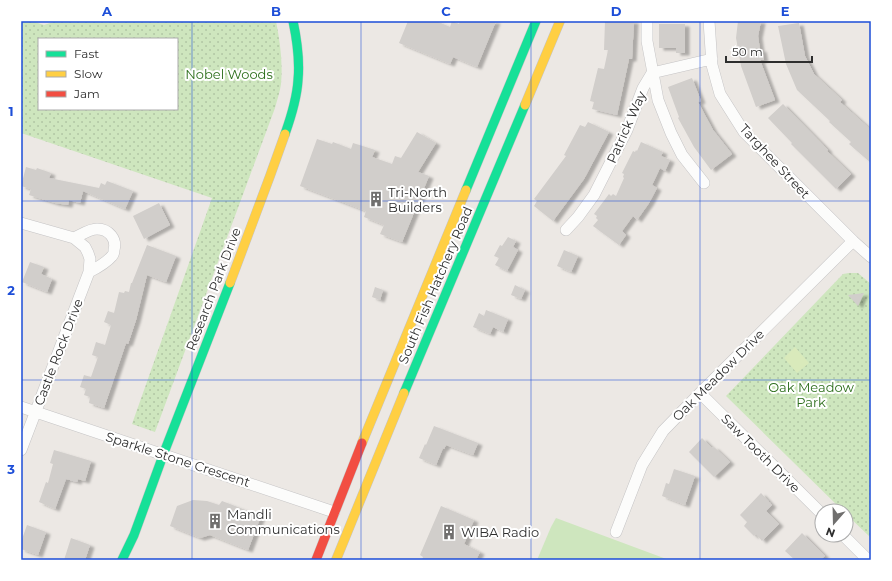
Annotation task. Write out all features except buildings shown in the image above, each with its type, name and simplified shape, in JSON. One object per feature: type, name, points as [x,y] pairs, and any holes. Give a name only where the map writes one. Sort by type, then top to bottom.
[{"type":"main road","name":"Research Park Drive","points":[[122,560],[127,552],[137,527],[280,151],[298,84],[299,62],[293,21]]},
{"type":"main road","name":"South Fish Hatchery Road","points":[[316,560],[334,512],[536,21]]},
{"type":"main road","name":"South Fish Hatchery Road","points":[[336,560],[432,325],[560,21]]},
{"type":"street","points":[[647,21],[647,41],[658,100],[671,133],[682,155],[704,183]]},
{"type":"street","name":"Targhee Street","points":[[710,21],[712,65],[720,94],[744,132],[853,241],[871,257]]},
{"type":"street","points":[[652,73],[712,59]]},
{"type":"street","name":"Patrick Way","points":[[566,230],[578,217],[594,195],[627,130],[643,88],[652,73]]},
{"type":"street","points":[[21,223],[74,238],[88,231],[98,229],[107,232],[113,238],[115,246],[113,255],[104,263],[89,272]]},
{"type":"street","name":"Castle Rock Drive","points":[[21,450],[89,272],[90,259],[88,253],[85,247],[74,238]]},
{"type":"street","name":"Oak Meadow Drive","points":[[616,532],[642,465],[663,431],[853,241]]},
{"type":"street","name":"Saw Tooth Drive","points":[[700,393],[814,506]]},
{"type":"street","name":"Sparkle Stone Crescent","points":[[21,407],[334,512]]},
{"type":"street","points":[[851,543],[868,560]]},
{"type":"green space","name":"Nobel Woods","points":[[21,21],[32,21],[44,25],[56,21],[276,21],[280,44],[282,76],[281,87],[275,108],[155,432],[132,424],[212,198],[21,133]]},
{"type":"green space","name":"Oak Meadow Park","points":[[858,273],[871,284],[871,538],[854,522],[854,503],[835,503],[726,396],[843,274]]},
{"type":"green space","points":[[795,347],[809,363],[797,373],[784,358]]},
{"type":"green space","points":[[556,518],[669,560],[537,560]]},
{"type":"traffic: fast","points":[[285,134],[295,101],[298,80],[298,50],[293,21]]},
{"type":"traffic: fast","points":[[466,190],[536,21]]},
{"type":"traffic: fast","points":[[404,393],[525,105]]},
{"type":"traffic: fast","points":[[122,560],[134,535],[165,450],[230,283]]},
{"type":"traffic: slow","points":[[525,105],[560,21]]},
{"type":"traffic: slow","points":[[230,283],[285,134]]},
{"type":"traffic: slow","points":[[362,443],[466,190]]},
{"type":"traffic: slow","points":[[336,560],[404,393]]},
{"type":"traffic: jam","points":[[316,560],[362,443]]},
{"type":"place","name":"Tri-North Builders","points":[[376,199]]},
{"type":"place","name":"Mandli Communications","points":[[215,521]]},
{"type":"place","name":"WIBA Radio","points":[[449,532]]}]
